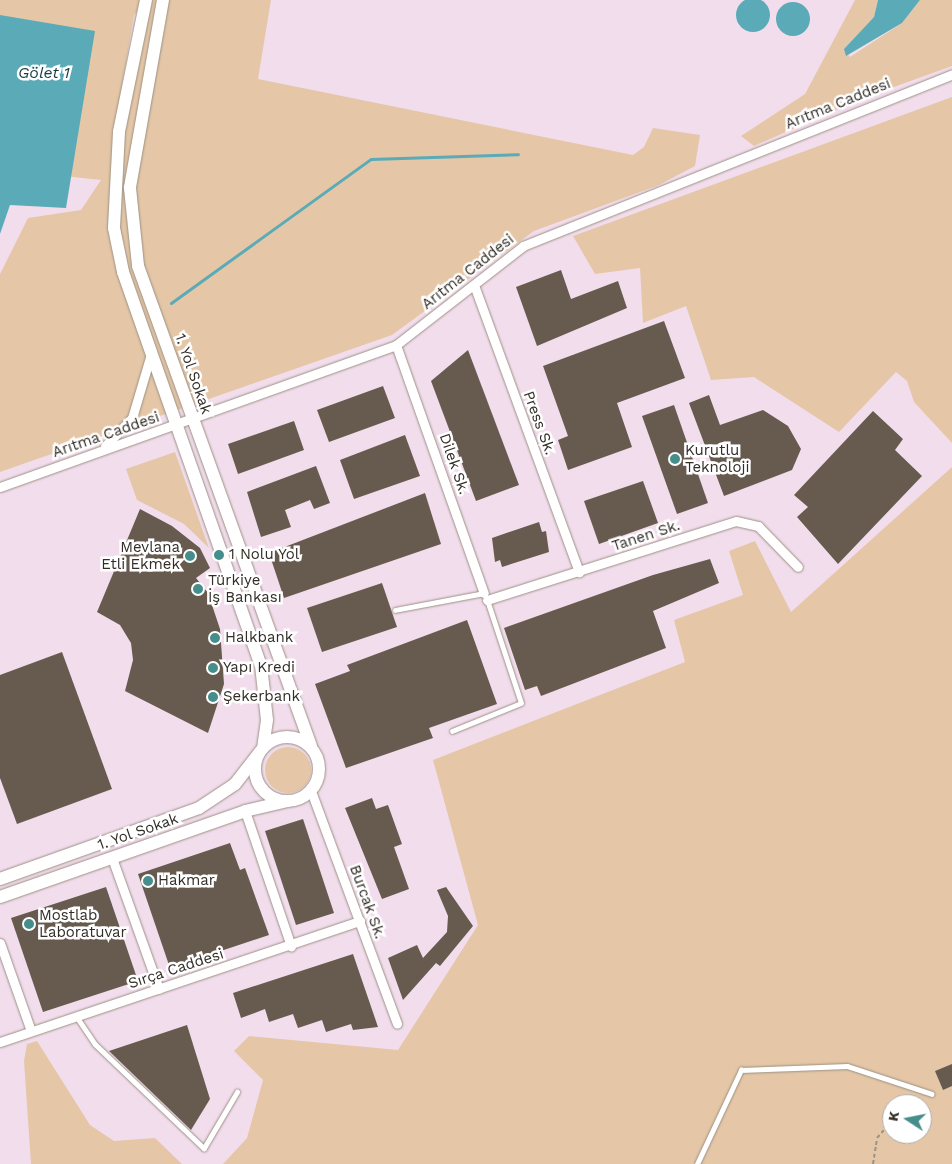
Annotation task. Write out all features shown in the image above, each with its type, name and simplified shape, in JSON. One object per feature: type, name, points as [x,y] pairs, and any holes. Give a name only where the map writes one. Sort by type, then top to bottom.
[{"type":"main road","name":"1. Yol Sokak","points":[[146,0],[119,132],[113,203],[123,272],[261,665],[266,700],[261,750],[255,770],[262,789],[288,801]]},
{"type":"main road","name":"1. Yol Sokak","points":[[0,897],[244,812],[288,801],[311,791],[319,764],[191,418],[138,266],[130,216],[135,142],[163,0]]},
{"type":"main road","name":"1. Yol Sokak","points":[[0,879],[198,808],[235,784],[261,750],[286,737],[311,746]]},
{"type":"street","name":"Arıtma Caddesi","points":[[0,487],[396,345],[524,246],[565,226],[952,74]]},
{"type":"street","name":"Press Sk.","points":[[474,284],[579,572]]},
{"type":"street","name":"Dilek Sk.","points":[[396,345],[486,597]]},
{"type":"street","points":[[88,455],[114,440],[132,418],[151,348]]},
{"type":"street","name":"Tanen Sk.","points":[[486,597],[579,572],[736,521],[758,526],[798,567]]},
{"type":"street","name":"Burcak Sk.","points":[[311,791],[397,1024]]},
{"type":"street","points":[[244,812],[291,946]]},
{"type":"street","points":[[112,858],[159,989]]},
{"type":"street","name":"Sırça Caddesi","points":[[0,1042],[360,922]]},
{"type":"street","points":[[0,943],[31,1031]]},
{"type":"lane","points":[[395,610],[486,597],[521,703],[452,731]]},
{"type":"lane","points":[[77,1017],[95,1044],[204,1148],[237,1092]]},
{"type":"lane","points":[[697,1164],[740,1070],[847,1066],[932,1094]]},
{"type":"path","points":[[872,1164],[877,1138],[882,1132]]},
{"type":"shaded area","points":[[0,0],[952,0],[952,1164],[0,1164]]},
{"type":"shaded area","points":[[0,0],[271,0],[258,79],[633,155],[644,147],[653,128],[700,135],[695,166],[659,185],[534,231],[392,335],[0,472],[0,274],[28,218],[81,210],[101,180],[54,175],[0,38]],"holes":[[[138,11],[119,103],[134,15]]]},
{"type":"shaded area","points":[[855,0],[878,0],[874,17],[844,49],[850,57],[902,23],[920,0],[952,0],[952,66],[858,100],[754,146],[741,136],[805,94]]},
{"type":"shaded area","points":[[952,97],[952,443],[914,402],[907,381],[896,372],[839,432],[754,377],[711,380],[686,306],[643,323],[640,268],[595,274],[573,236]]},
{"type":"shaded area","points":[[175,452],[209,548],[184,524],[137,500],[126,469]]},
{"type":"shaded area","points":[[952,467],[952,1164],[223,1164],[247,1138],[263,1080],[234,1051],[249,1036],[398,1050],[478,925],[433,760],[685,662],[674,620],[743,595],[729,551],[755,541],[791,612]]},
{"type":"shaded area","points":[[288,747],[301,751],[307,757],[311,770],[307,783],[301,789],[288,793],[275,789],[269,783],[265,770],[269,757],[275,751]]},
{"type":"shaded area","points":[[37,1041],[90,1125],[114,1141],[155,1138],[182,1164],[31,1164],[24,1061],[27,1044]]},
{"type":"water","points":[[753,-2],[765,3],[770,15],[765,27],[753,32],[741,27],[736,15],[741,3]]},
{"type":"water","points":[[878,0],[920,0],[902,23],[846,56],[844,49],[874,17]]},
{"type":"water","points":[[793,2],[805,7],[810,19],[805,31],[793,36],[781,31],[776,19],[781,7]]},
{"type":"water","name":"Gölet 1","points":[[0,15],[95,31],[66,208],[10,205],[0,234]]},
{"type":"building","points":[[561,270],[571,299],[618,281],[627,308],[537,346],[516,287]]},
{"type":"building","points":[[664,321],[685,378],[617,403],[632,447],[568,470],[558,440],[568,436],[543,366]]},
{"type":"building","points":[[468,350],[519,485],[476,501],[431,381]]},
{"type":"building","points":[[383,386],[395,418],[329,442],[317,410]]},
{"type":"building","points":[[709,395],[720,425],[763,410],[788,426],[801,449],[792,470],[724,496],[689,403]]},
{"type":"building","name":"Kurutlu Teknoloji","points":[[674,405],[708,503],[677,514],[642,416]]},
{"type":"building","points":[[873,411],[903,439],[895,450],[922,476],[838,564],[797,517],[808,507],[794,495]]},
{"type":"building","points":[[294,421],[304,450],[238,474],[228,444]]},
{"type":"building","points":[[405,435],[420,476],[354,499],[340,460]]},
{"type":"building","points":[[316,466],[330,503],[314,509],[310,500],[285,510],[291,527],[261,537],[247,492]]},
{"type":"building","points":[[643,481],[658,523],[599,544],[584,501]]},
{"type":"building","points":[[425,493],[441,544],[284,598],[269,553]]},
{"type":"building","points":[[140,509],[172,526],[200,548],[210,568],[196,578],[208,593],[220,629],[224,684],[208,733],[125,691],[133,660],[131,643],[120,625],[97,612]]},
{"type":"building","points":[[539,522],[542,532],[546,531],[549,552],[502,567],[500,560],[495,562],[492,538]]},
{"type":"building","points":[[710,559],[719,583],[653,611],[666,648],[541,696],[537,686],[525,690],[504,628],[653,575]]},
{"type":"building","points":[[382,583],[397,627],[322,652],[307,608]]},
{"type":"building","points":[[467,620],[497,704],[429,728],[433,738],[346,768],[315,684],[350,671],[347,665]]},
{"type":"building","points":[[62,652],[112,789],[17,824],[0,778],[0,675]]},
{"type":"building","points":[[372,798],[376,809],[388,805],[402,844],[394,847],[409,889],[382,899],[345,808]]},
{"type":"building","points":[[303,819],[334,913],[296,925],[265,831]]},
{"type":"building","points":[[230,843],[240,870],[245,868],[269,935],[170,968],[138,874]]},
{"type":"building","points":[[106,887],[138,981],[43,1012],[11,918]]},
{"type":"building","points":[[446,887],[473,926],[440,966],[436,963],[403,1000],[388,958],[417,945],[423,958],[447,932],[448,916],[437,890]]},
{"type":"building","points":[[353,954],[378,1027],[353,1030],[351,1024],[326,1032],[322,1020],[298,1028],[293,1014],[269,1022],[265,1009],[241,1018],[233,993]]},
{"type":"building","points":[[187,1025],[210,1099],[191,1130],[109,1051]]},
{"type":"building","points":[[952,1064],[952,1086],[943,1090],[935,1071]]},
{"type":"waterway","points":[[171,303],[371,159],[518,154]]},
{"type":"place","name":"Kurutlu Teknoloji","points":[[675,459]]},
{"type":"place","name":"1 Nolu Yol","points":[[219,555]]},
{"type":"place","name":"Mevlana Etli Ekmek","points":[[190,556]]},
{"type":"place","name":"Türkiye İş Bankası","points":[[198,589]]},
{"type":"place","name":"Halkbank","points":[[215,638]]},
{"type":"place","name":"Yapı Kredi","points":[[213,668]]},
{"type":"place","name":"Şekerbank","points":[[213,697]]},
{"type":"place","name":"Hakmar","points":[[148,881]]},
{"type":"place","name":"Mostlab Laboratuvar","points":[[29,924]]}]
